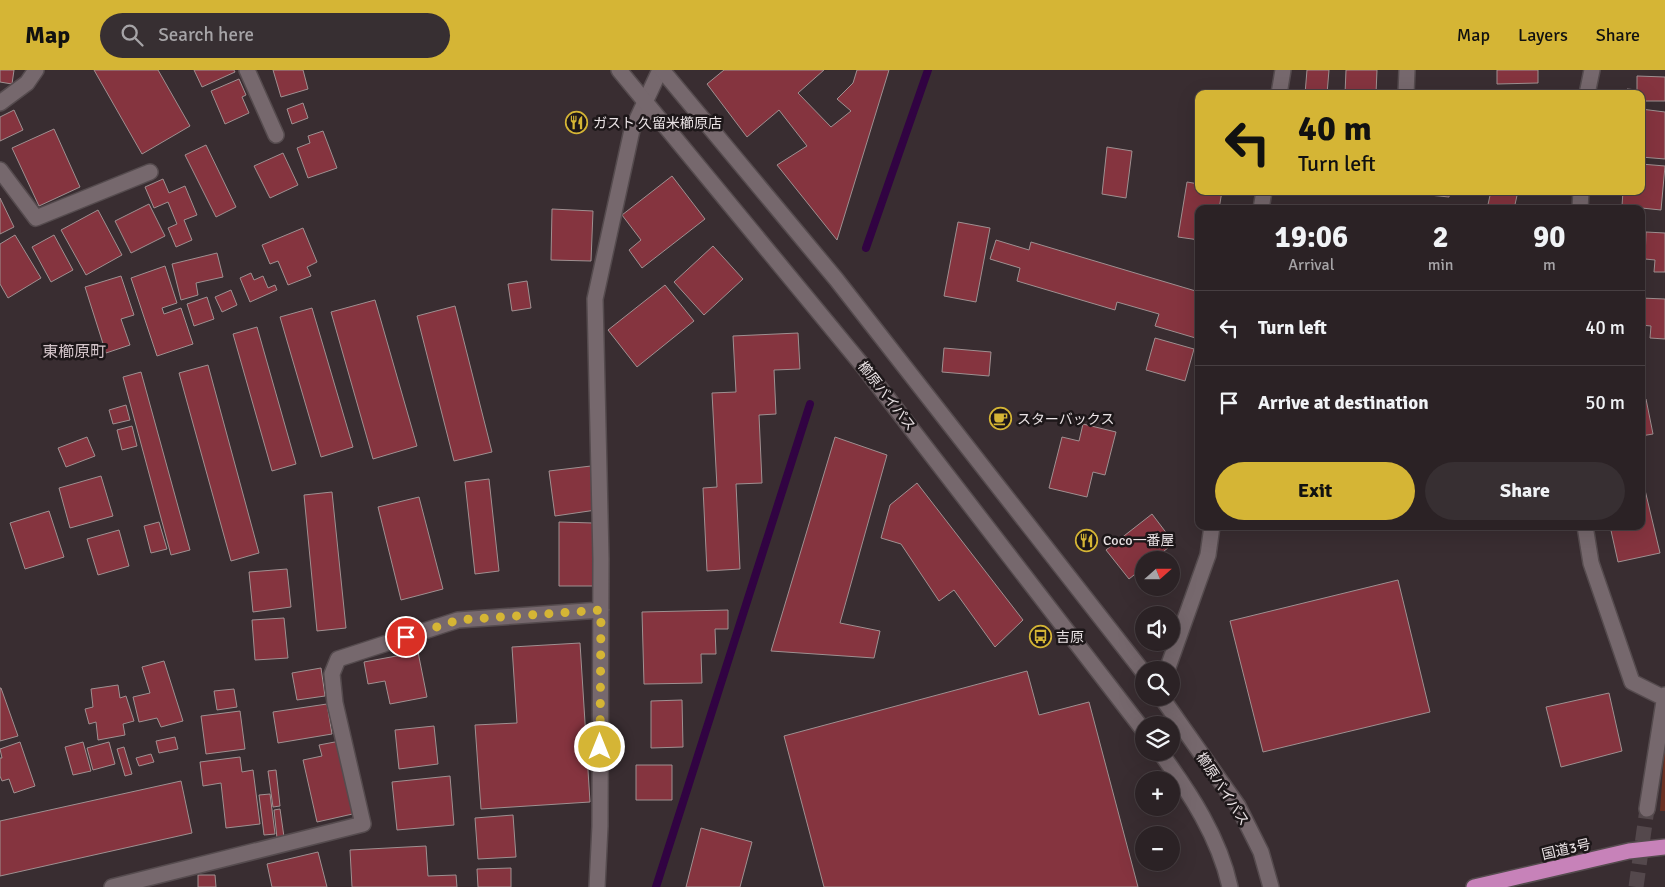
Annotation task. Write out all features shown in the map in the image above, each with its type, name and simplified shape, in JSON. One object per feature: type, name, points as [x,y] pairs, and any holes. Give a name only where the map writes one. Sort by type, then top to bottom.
[{"type":"highway","name":"国道3号","points":[[1474,887],[1629,851],[1665,847]]},
{"type":"street","points":[[0,103],[28,83],[36,70]]},
{"type":"street","points":[[247,70],[276,135]]},
{"type":"street","name":"櫛原バイパス","points":[[619,70],[863,366],[1135,719]]},
{"type":"street","points":[[597,887],[600,826],[601,610],[600,473],[595,299],[632,130],[661,70],[836,279],[1135,661]]},
{"type":"street","points":[[1280,90],[1283,70]]},
{"type":"street","points":[[1406,90],[1407,70]]},
{"type":"street","points":[[1588,90],[1592,70]]},
{"type":"street","points":[[0,170],[36,218],[150,172]]},
{"type":"street","points":[[1170,661],[1208,555],[1211,530]]},
{"type":"street","points":[[1586,530],[1591,563],[1632,682],[1665,696],[1646,809]]},
{"type":"street","points":[[112,887],[363,824],[335,704],[332,674],[338,659],[458,620],[601,610]]},
{"type":"street","name":"櫛原バイパス","points":[[1168,706],[1238,806],[1261,852],[1271,887]]},
{"type":"street","points":[[1167,761],[1206,822],[1227,874],[1230,887]]},
{"type":"shaded area","points":[[1665,741],[1665,811],[1660,811]]},
{"type":"building","points":[[0,70],[14,70],[12,84],[0,82]]},
{"type":"building","points":[[94,70],[158,70],[190,126],[142,154]]},
{"type":"building","points":[[194,70],[234,70],[235,72],[202,87]]},
{"type":"building","points":[[273,70],[303,70],[308,89],[281,97]]},
{"type":"building","points":[[724,70],[824,70],[798,93],[831,127],[851,111],[837,99],[853,83],[857,70],[889,70],[837,240],[777,165],[807,146],[779,110],[747,137],[707,84]]},
{"type":"building","points":[[1307,70],[1329,70],[1327,90],[1305,90]]},
{"type":"building","points":[[1346,70],[1377,70],[1376,90],[1345,90]]},
{"type":"building","points":[[1497,70],[1538,70],[1538,83],[1497,84]]},
{"type":"building","points":[[1637,76],[1665,77],[1665,101],[1645,101],[1645,90],[1637,90]]},
{"type":"building","points":[[239,79],[246,95],[242,97],[249,113],[225,124],[211,91]]},
{"type":"building","points":[[303,103],[308,118],[292,124],[287,109]]},
{"type":"building","points":[[14,110],[23,130],[0,141],[0,117]]},
{"type":"building","points":[[1645,110],[1665,112],[1665,159],[1645,157]]},
{"type":"building","points":[[54,129],[80,187],[39,206],[12,148]]},
{"type":"building","points":[[323,131],[337,168],[308,178],[297,148],[310,143],[308,136]]},
{"type":"building","points":[[206,145],[236,207],[216,217],[185,155]]},
{"type":"building","points":[[1107,147],[1132,151],[1126,198],[1102,194]]},
{"type":"building","points":[[283,153],[298,185],[270,198],[254,166]]},
{"type":"building","points":[[1645,164],[1665,166],[1661,210],[1645,208],[1645,205],[1622,205],[1623,195],[1645,195]]},
{"type":"building","points":[[672,176],[705,219],[642,268],[629,250],[641,240],[622,215]]},
{"type":"building","points":[[163,179],[169,193],[185,186],[197,215],[184,220],[192,240],[176,247],[168,228],[177,224],[168,202],[154,208],[145,187]]},
{"type":"building","points":[[1187,182],[1195,183],[1195,195],[1221,195],[1220,205],[1195,205],[1195,239],[1178,237]]},
{"type":"building","points":[[1429,195],[1449,195],[1449,197]]},
{"type":"building","points":[[1490,195],[1517,195],[1515,205],[1488,205]]},
{"type":"building","points":[[0,198],[14,227],[0,234]]},
{"type":"building","points":[[149,204],[165,236],[131,253],[115,221]]},
{"type":"building","points":[[552,209],[593,211],[591,261],[551,260]]},
{"type":"building","points":[[98,210],[122,255],[86,275],[61,230]]},
{"type":"building","points":[[958,222],[990,228],[976,302],[944,296]]},
{"type":"building","points":[[303,228],[317,262],[307,267],[311,276],[288,285],[278,261],[270,264],[262,245]]},
{"type":"building","points":[[1646,232],[1665,233],[1665,272],[1654,272],[1655,260],[1645,259]]},
{"type":"building","points":[[15,235],[41,278],[8,298],[0,284],[0,244]]},
{"type":"building","points":[[54,235],[73,270],[51,282],[32,247]]},
{"type":"building","points":[[996,240],[1029,250],[1031,242],[1195,291],[1195,338],[1155,326],[1159,314],[1117,302],[1115,310],[1017,281],[1020,268],[990,259]]},
{"type":"building","points":[[713,246],[743,279],[704,315],[674,282]]},
{"type":"building","points":[[217,253],[223,277],[196,283],[198,295],[181,300],[172,264]]},
{"type":"building","points":[[165,266],[177,303],[162,308],[164,314],[181,308],[193,344],[157,356],[131,278]]},
{"type":"building","points":[[251,273],[254,280],[263,276],[268,288],[275,285],[277,290],[250,302],[240,278]]},
{"type":"building","points":[[121,276],[134,315],[121,319],[130,345],[106,353],[85,287]]},
{"type":"building","points":[[527,281],[531,308],[512,311],[508,284]]},
{"type":"building","points":[[665,285],[694,321],[637,367],[608,330]]},
{"type":"building","points":[[231,290],[237,305],[222,312],[215,297]]},
{"type":"building","points":[[207,297],[214,319],[194,326],[187,304]]},
{"type":"building","points":[[1645,298],[1665,299],[1665,339],[1650,338],[1651,326],[1645,325]]},
{"type":"building","points":[[375,300],[417,446],[373,459],[331,312]]},
{"type":"building","points":[[455,306],[492,452],[454,461],[417,316]]},
{"type":"building","points":[[312,308],[353,447],[321,457],[280,317]]},
{"type":"building","points":[[257,327],[296,464],[272,471],[233,334]]},
{"type":"building","points":[[798,333],[800,369],[774,370],[776,414],[759,415],[762,483],[736,484],[740,569],[707,571],[703,488],[717,487],[712,393],[736,392],[733,336]]},
{"type":"building","points":[[1155,338],[1194,349],[1185,381],[1146,370]]},
{"type":"building","points":[[944,348],[991,352],[989,376],[942,372]]},
{"type":"building","points":[[208,365],[259,553],[231,561],[179,373]]},
{"type":"building","points":[[141,372],[190,550],[171,555],[123,377]]},
{"type":"building","points":[[1645,399],[1653,434],[1645,435]]},
{"type":"building","points":[[126,405],[130,420],[113,424],[109,410]]},
{"type":"building","points":[[1083,424],[1116,432],[1105,475],[1093,472],[1087,497],[1049,488],[1062,437],[1079,441]]},
{"type":"building","points":[[132,426],[137,446],[122,450],[117,430]]},
{"type":"building","points":[[87,437],[95,456],[66,467],[58,448]]},
{"type":"building","points":[[835,437],[887,455],[840,623],[880,631],[874,658],[771,651]]},
{"type":"building","points":[[591,466],[596,510],[555,516],[549,471]]},
{"type":"building","points":[[101,476],[113,516],[70,528],[59,488]]},
{"type":"building","points":[[489,479],[499,571],[475,574],[465,482]]},
{"type":"building","points":[[917,483],[1023,620],[995,647],[954,590],[939,601],[901,544],[881,538],[890,505]]},
{"type":"building","points":[[1645,490],[1660,553],[1618,562],[1611,530],[1645,530]]},
{"type":"building","points":[[332,492],[346,628],[317,631],[304,495]]},
{"type":"building","points":[[419,497],[443,589],[401,600],[378,507]]},
{"type":"building","points":[[49,511],[64,557],[25,569],[10,523]]},
{"type":"building","points":[[1152,514],[1174,543],[1164,551],[1135,551],[1135,574],[1129,579],[1106,550]]},
{"type":"building","points":[[159,522],[167,549],[151,553],[144,526]]},
{"type":"building","points":[[559,522],[593,523],[593,586],[559,586]]},
{"type":"building","points":[[119,530],[129,566],[98,575],[87,539]]},
{"type":"building","points":[[287,569],[291,607],[253,612],[249,572]]},
{"type":"building","points":[[1398,580],[1430,712],[1263,752],[1230,621]]},
{"type":"building","points":[[728,610],[728,629],[715,629],[716,654],[701,654],[702,683],[644,684],[642,612]]},
{"type":"building","points":[[284,618],[288,658],[255,660],[252,620]]},
{"type":"building","points":[[580,643],[590,802],[481,809],[475,725],[517,723],[512,647]]},
{"type":"building","points":[[418,652],[427,697],[390,704],[385,681],[368,684],[364,662]]},
{"type":"building","points":[[164,661],[183,721],[161,727],[157,718],[139,722],[133,697],[150,693],[142,667]]},
{"type":"building","points":[[321,668],[325,696],[297,700],[292,673]]},
{"type":"building","points":[[1027,671],[1039,715],[1089,702],[1138,887],[824,887],[784,736]]},
{"type":"building","points":[[118,685],[120,698],[126,696],[134,721],[123,724],[125,735],[98,740],[96,722],[89,724],[85,709],[93,707],[91,689]]},
{"type":"building","points":[[0,688],[18,736],[0,741]]},
{"type":"building","points":[[234,689],[237,707],[217,710],[214,691]]},
{"type":"building","points":[[1609,693],[1622,751],[1561,767],[1546,707]]},
{"type":"building","points":[[682,700],[683,747],[651,748],[651,701]]},
{"type":"building","points":[[327,704],[332,734],[278,743],[273,712]]},
{"type":"building","points":[[240,711],[245,749],[206,754],[201,716]]},
{"type":"building","points":[[434,726],[438,764],[399,769],[395,730]]},
{"type":"building","points":[[175,737],[178,749],[159,753],[156,741]]},
{"type":"building","points":[[340,741],[357,813],[317,822],[303,760],[322,756],[319,745]]},
{"type":"building","points":[[20,742],[35,786],[14,793],[9,779],[2,781],[0,776],[0,758],[2,758],[0,749]]},
{"type":"building","points":[[83,742],[91,771],[73,775],[65,747]]},
{"type":"building","points":[[109,742],[115,764],[93,770],[87,748]]},
{"type":"building","points":[[124,747],[132,774],[125,776],[117,749]]},
{"type":"building","points":[[151,754],[154,762],[139,766],[136,758]]},
{"type":"building","points":[[240,757],[242,772],[253,770],[260,824],[226,828],[221,783],[203,786],[200,762]]},
{"type":"building","points":[[636,765],[672,765],[672,800],[636,800]]},
{"type":"building","points":[[276,770],[280,806],[273,807],[268,771]]},
{"type":"building","points":[[450,776],[454,825],[397,830],[392,782]]},
{"type":"building","points":[[181,781],[192,833],[0,876],[0,821]]},
{"type":"building","points":[[270,794],[275,834],[264,835],[259,795]]},
{"type":"building","points":[[280,809],[284,837],[277,838],[274,810]]},
{"type":"building","points":[[513,815],[516,857],[478,859],[475,818]]},
{"type":"building","points":[[701,828],[752,842],[740,887],[686,887]]},
{"type":"building","points":[[426,846],[428,876],[456,875],[457,887],[352,887],[350,850]]},
{"type":"building","points":[[318,852],[327,887],[272,887],[267,864]]},
{"type":"building","points":[[511,868],[511,887],[478,887],[477,869]]},
{"type":"building","points":[[198,875],[215,875],[216,887],[198,887]]},
{"type":"waterway","points":[[866,248],[928,70]]},
{"type":"waterway","points":[[656,887],[810,404]]},
{"type":"tunnel","points":[[1636,887],[1647,809]]},
{"type":"place","name":"ガスト 久留米櫛原店","points":[[577,123]]},
{"type":"place","name":"スターバックス","points":[[1001,419]]},
{"type":"place","name":"Coco一番屋","points":[[1087,540]]},
{"type":"place","name":"吉原","points":[[1040,637]]},
{"type":"district","name":"東櫛原町","points":[[74,351]]},
{"type":"route","points":[[406,637],[458,620],[601,610],[600,747]]}]
